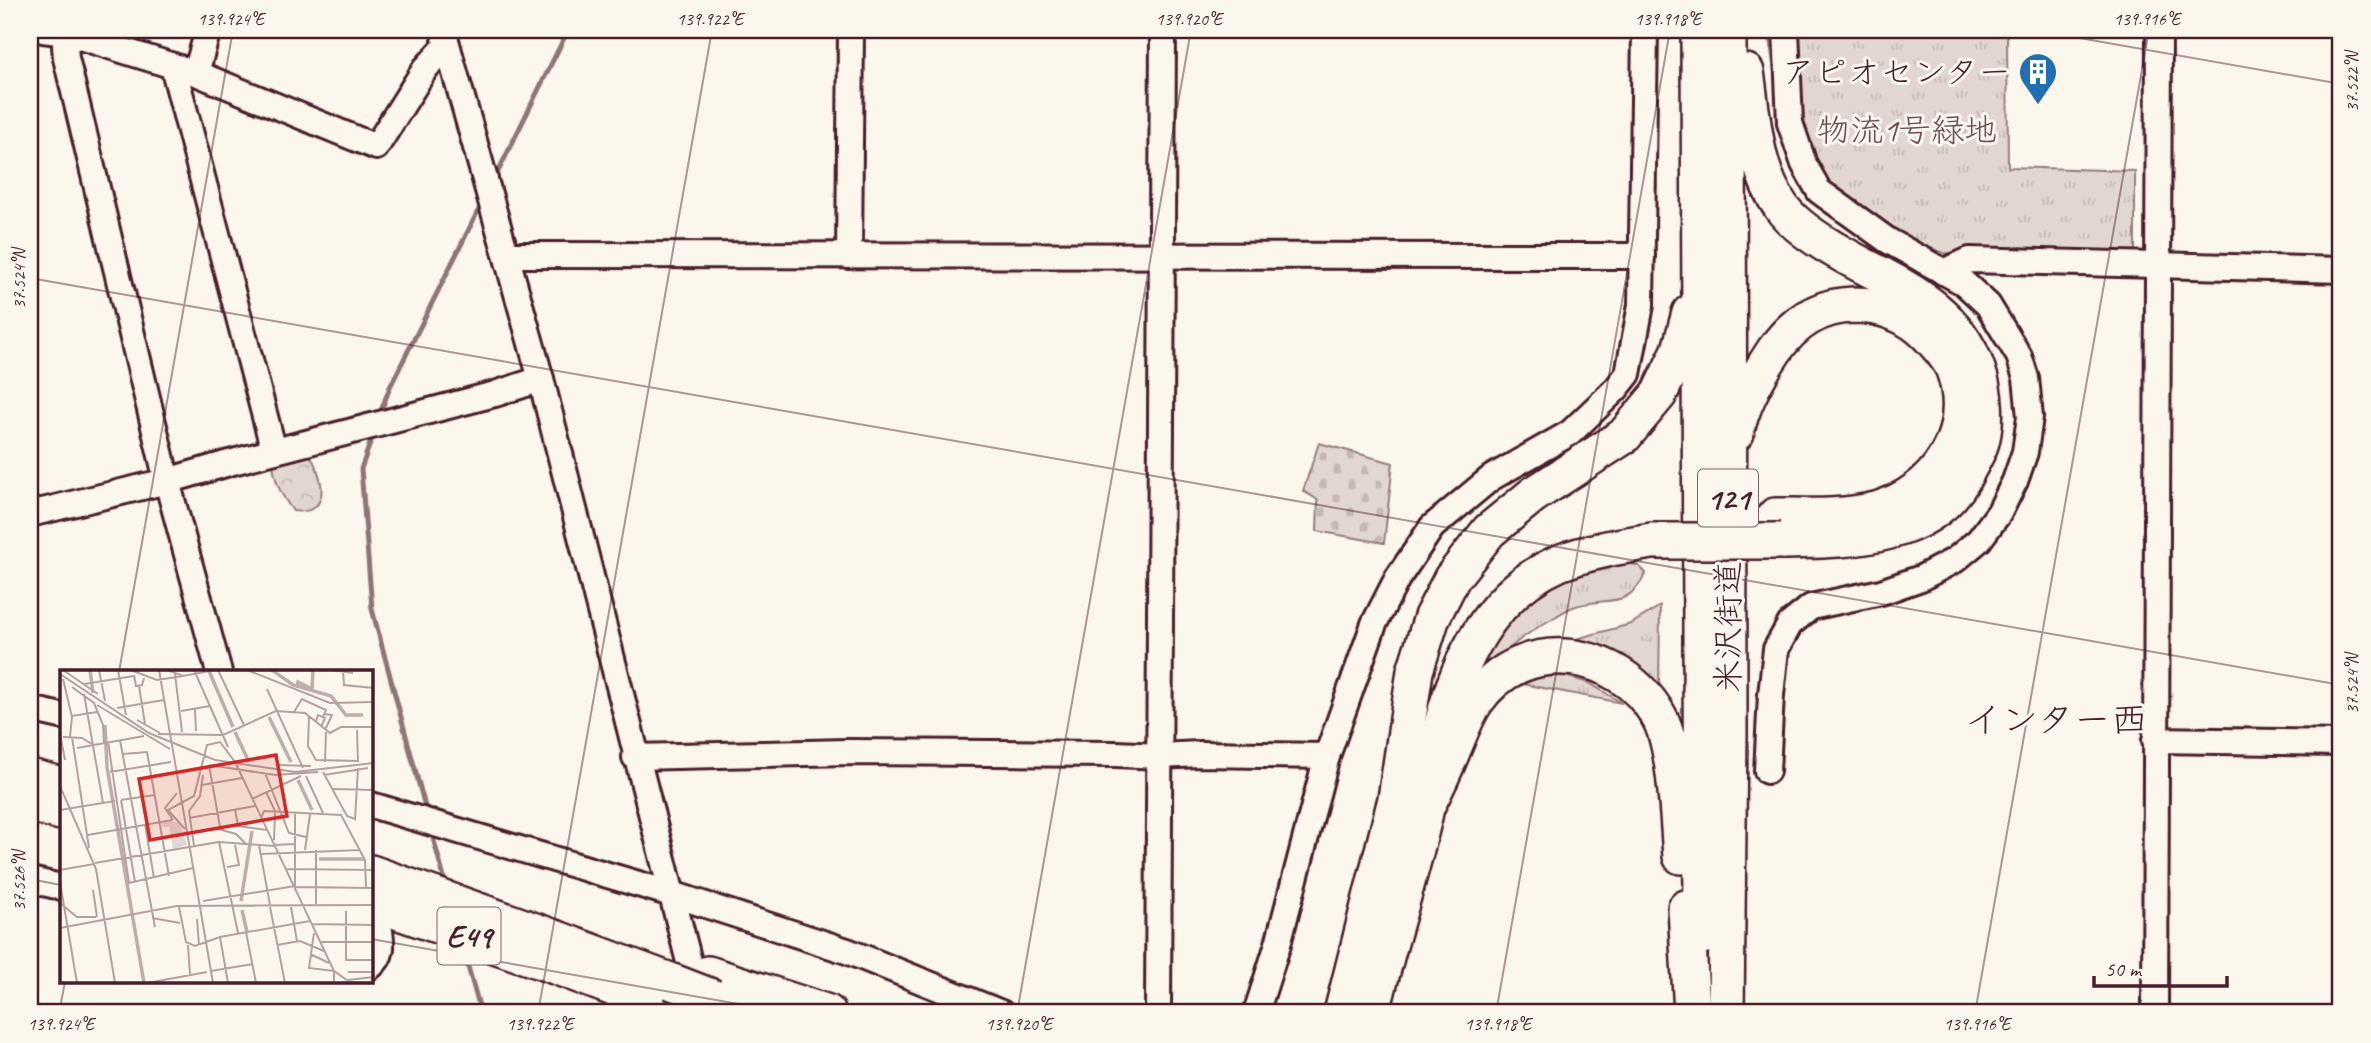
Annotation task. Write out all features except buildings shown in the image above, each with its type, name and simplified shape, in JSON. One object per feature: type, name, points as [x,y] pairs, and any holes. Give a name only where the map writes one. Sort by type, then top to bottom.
[{"type":"highway","name":"米沢街道","points":[[1699,30],[1702,1013]]},
{"type":"highway","name":"米沢街道","points":[[1726,1013],[1729,734],[1728,30]]},
{"type":"highway","points":[[1366,1013],[1367,970],[1411,803],[1440,731],[1456,675],[1474,640],[1495,609],[1524,584],[1560,563],[1651,532],[1778,528],[1870,536],[1902,529],[1925,517],[1948,500],[1965,476],[1981,443],[1984,413],[1981,381],[1970,350],[1952,324],[1915,293],[1850,260],[1806,232],[1783,210],[1768,186],[1758,152],[1743,30]]},
{"type":"highway","points":[[1411,803],[1415,671],[1432,617],[1452,578],[1489,531],[1533,495],[1624,436],[1660,394],[1680,350],[1701,280]]},
{"type":"highway","points":[[1728,482],[1738,424],[1754,387],[1780,342],[1796,325],[1816,312],[1843,306],[1870,305],[1913,320],[1942,351],[1954,369],[1959,396],[1958,419],[1953,445],[1941,467],[1924,485],[1906,497],[1877,509],[1778,528]]},
{"type":"highway","points":[[1411,803],[1477,700],[1494,681],[1519,666],[1544,656],[1580,658],[1614,670],[1637,686],[1662,723],[1672,769],[1692,1013]]},
{"type":"highway","points":[[30,777],[60,785]]},
{"type":"highway","points":[[30,804],[60,812]]},
{"type":"highway","name":"E49","points":[[376,897],[428,893],[553,952]]},
{"type":"highway","name":"E49","points":[[376,897],[673,992]]},
{"type":"highway","points":[[553,952],[673,992],[828,1013]]},
{"type":"highway","points":[[553,952],[636,1013]]},
{"type":"highway","points":[[1328,1013],[1367,970]]},
{"type":"highway","points":[[1342,1013],[1367,970]]},
{"type":"highway","points":[[1367,970],[1372,1013]]},
{"type":"highway","points":[[708,995],[750,1013]]},
{"type":"street","points":[[208,30],[185,70],[274,451]]},
{"type":"street","points":[[849,256],[851,30]]},
{"type":"street","points":[[1158,1013],[1163,30]]},
{"type":"street","points":[[1256,1013],[1278,944],[1327,756],[1374,624],[1397,579],[1433,527],[1491,478],[1570,433],[1628,374],[1642,305],[1645,30]]},
{"type":"street","points":[[1768,771],[1776,649],[1790,624],[1811,607],[1881,592],[1921,578],[1955,560],[1979,540],[1999,513],[2015,481],[2025,452],[2030,417],[2026,378],[2019,355],[1988,305],[1964,283],[1886,240],[1819,191],[1804,164],[1790,123],[1786,30]]},
{"type":"street","points":[[2155,1013],[2159,30]]},
{"type":"street","points":[[218,670],[167,481],[60,31],[185,70],[376,147],[445,37]]},
{"type":"street","points":[[445,37],[541,379],[672,894],[708,995]]},
{"type":"street","points":[[507,256],[1642,256]]},
{"type":"street","points":[[1943,272],[1970,260],[2341,270]]},
{"type":"street","points":[[30,514],[167,481],[495,394],[541,379]]},
{"type":"street","points":[[30,709],[60,716]]},
{"type":"street","points":[[2155,740],[2341,743]]},
{"type":"street","points":[[635,757],[848,752],[1160,757],[1199,754],[1327,756]]},
{"type":"street","points":[[373,806],[672,894],[847,951],[1001,1013]]},
{"type":"street","points":[[30,880],[60,887]]},
{"type":"street","points":[[373,964],[382,949],[376,897]]},
{"type":"green space","name":"物流1号緑地","points":[[1768,30],[2007,30],[2008,167],[2135,171],[2135,257],[2031,257],[1944,253],[1835,211],[1780,112]]},
{"type":"green space","points":[[1319,443],[1393,463],[1384,543],[1317,531],[1318,500],[1303,491]]},
{"type":"green space","points":[[308,452],[321,482],[320,500],[315,507],[306,511],[293,511],[279,488],[273,462]]},
{"type":"green space","points":[[1625,562],[1639,566],[1646,573],[1631,593],[1623,598],[1585,604],[1561,613],[1515,643],[1470,691],[1508,605],[1560,573]]},
{"type":"green space","points":[[1660,606],[1659,691],[1561,643],[1631,624]]},
{"type":"green space","points":[[1565,676],[1589,683],[1622,703],[1522,684],[1534,677]]},
{"type":"waterway","points":[[494,180],[568,30]]},
{"type":"waterway","points":[[379,416],[390,387],[483,201]]},
{"type":"waterway","points":[[373,435],[361,469],[372,609],[427,814]]},
{"type":"waterway","points":[[431,830],[446,885]]},
{"type":"waterway","points":[[463,949],[481,1013]]},
{"type":"place","name":"アピオセンター","points":[[2038,106]]},
{"type":"district","name":"インター西","points":[[2056,719]]}]
